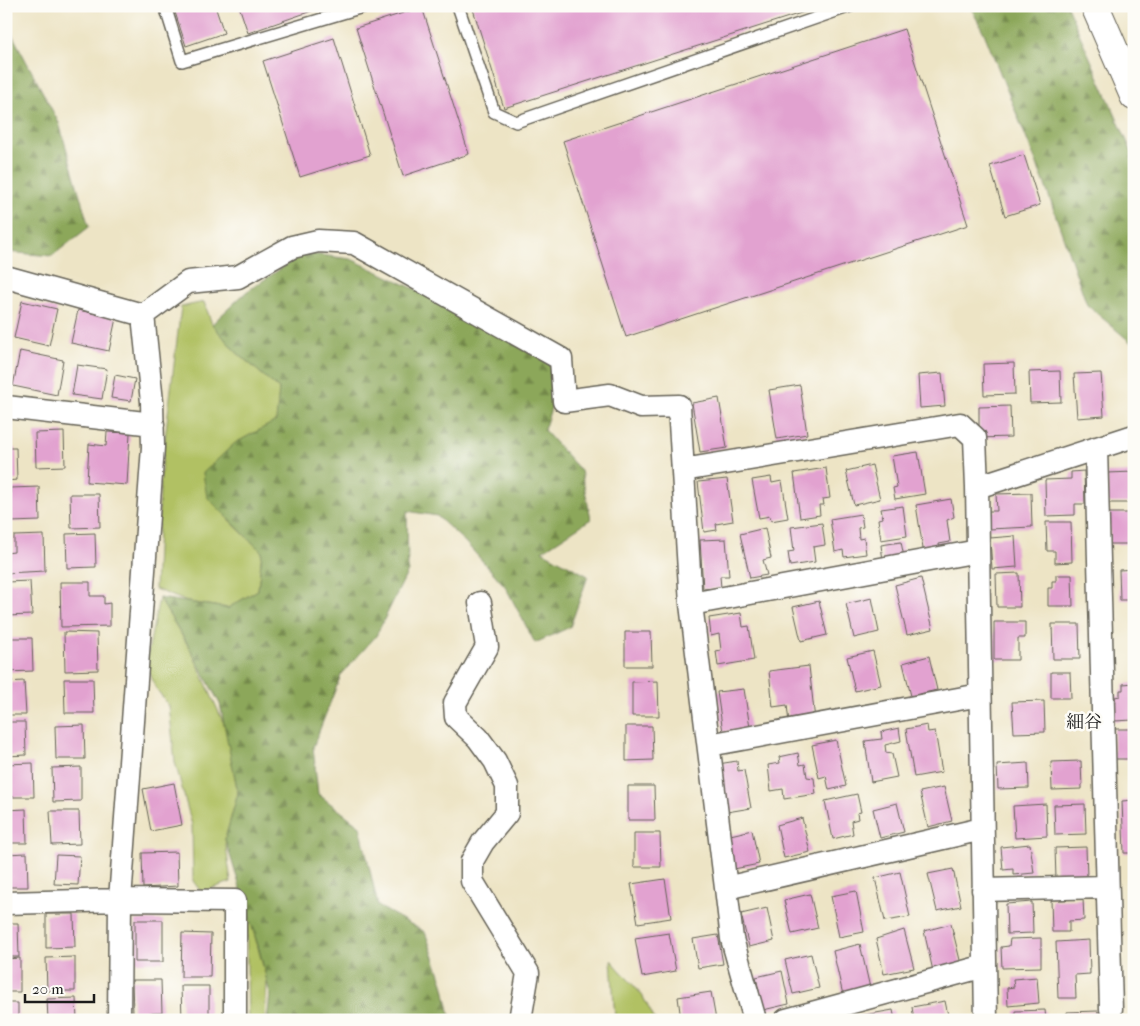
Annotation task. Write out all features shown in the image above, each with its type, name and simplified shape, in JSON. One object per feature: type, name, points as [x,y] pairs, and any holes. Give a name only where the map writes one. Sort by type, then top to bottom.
[{"type":"street","points":[[1095,6],[1134,96]]},
{"type":"street","points":[[143,315],[188,282],[238,277],[292,247],[318,241],[354,243],[561,359],[564,401],[610,395],[641,407],[679,406],[691,604],[732,939],[755,1020]]},
{"type":"street","points":[[6,277],[143,315]]},
{"type":"street","points":[[119,1020],[120,900],[153,447],[153,424],[143,315]]},
{"type":"street","points":[[6,407],[153,424]]},
{"type":"street","points":[[682,470],[960,424],[975,438],[986,1020]]},
{"type":"street","points":[[977,487],[1134,436]]},
{"type":"street","points":[[1096,448],[1110,1009]]},
{"type":"street","points":[[691,604],[978,551]]},
{"type":"street","points":[[480,603],[487,647],[455,703],[456,717],[478,738],[495,761],[507,786],[507,813],[483,842],[472,861],[472,881],[528,973],[520,1020]]},
{"type":"street","points":[[709,746],[980,694]]},
{"type":"street","points":[[726,888],[982,829]]},
{"type":"street","points":[[983,890],[1107,887]]},
{"type":"street","points":[[6,903],[120,900],[235,901],[235,1020]]},
{"type":"street","points":[[786,1020],[985,966]]},
{"type":"lane","points":[[164,6],[182,61],[366,6]]},
{"type":"lane","points":[[458,6],[494,112],[516,122],[851,6]]},
{"type":"green space","points":[[970,6],[1067,6],[1134,157],[1134,345],[1087,305],[1044,182],[984,33]]},
{"type":"green space","points":[[6,23],[59,123],[89,227],[52,256],[6,252]]},
{"type":"green space","points":[[304,253],[351,259],[419,291],[550,362],[552,405],[544,430],[581,471],[591,519],[542,551],[588,576],[570,627],[535,643],[505,586],[465,542],[437,516],[407,511],[408,571],[376,636],[341,675],[313,747],[318,794],[360,826],[378,906],[425,932],[443,983],[451,1020],[267,1020],[270,995],[267,981],[225,839],[238,793],[220,704],[187,643],[159,598],[228,608],[258,590],[262,552],[207,497],[203,473],[235,443],[276,421],[279,389],[235,351],[212,324],[246,292]]},
{"type":"green space","points":[[204,302],[212,324],[235,351],[279,389],[277,421],[244,439],[225,516],[262,552],[258,590],[228,608],[188,602],[155,589],[161,471],[181,307]]},
{"type":"green space","points":[[159,598],[192,652],[225,726],[238,793],[225,839],[231,882],[201,892],[193,881],[192,825],[175,762],[169,706],[155,687],[146,662]]},
{"type":"green space","points":[[246,903],[267,981],[265,1020],[248,1020]]},
{"type":"green space","points":[[611,960],[642,995],[655,1020],[615,1020]]},
{"type":"building","points":[[173,6],[215,6],[224,33],[186,46]]},
{"type":"building","points":[[239,6],[323,6],[323,7],[248,33]]},
{"type":"building","points":[[472,6],[820,6],[820,7],[504,108]]},
{"type":"building","points":[[422,7],[469,154],[403,176],[356,28]]},
{"type":"building","points":[[904,29],[968,225],[626,337],[563,141]]},
{"type":"building","points":[[334,38],[370,155],[300,177],[263,61]]},
{"type":"building","points":[[1024,155],[1040,205],[1005,216],[990,166]]},
{"type":"building","points":[[22,301],[57,309],[49,346],[14,338]]},
{"type":"building","points":[[78,310],[116,318],[109,351],[71,343]]},
{"type":"building","points":[[20,351],[63,360],[57,395],[13,386]]},
{"type":"building","points":[[1014,363],[1015,394],[984,395],[983,364]]},
{"type":"building","points":[[77,365],[107,369],[102,399],[72,395]]},
{"type":"building","points":[[1060,371],[1061,402],[1030,403],[1029,372]]},
{"type":"building","points":[[942,373],[945,406],[920,408],[918,375]]},
{"type":"building","points":[[1101,373],[1104,416],[1077,418],[1074,374]]},
{"type":"building","points":[[115,375],[135,379],[131,401],[111,398]]},
{"type":"building","points":[[800,385],[807,434],[777,439],[769,390]]},
{"type":"building","points":[[719,398],[727,448],[700,452],[692,403]]},
{"type":"building","points":[[1010,406],[1011,437],[979,438],[979,407]]},
{"type":"building","points":[[64,432],[65,466],[36,467],[35,433]]},
{"type":"building","points":[[107,432],[130,433],[127,485],[87,482],[89,444],[106,446]]},
{"type":"building","points":[[6,448],[16,448],[17,480],[6,481]]},
{"type":"building","points":[[918,452],[925,494],[895,499],[893,488],[897,487],[892,456]]},
{"type":"building","points":[[872,465],[880,499],[854,505],[846,471]]},
{"type":"building","points":[[826,468],[830,498],[823,499],[824,505],[819,505],[820,515],[800,518],[794,473]]},
{"type":"building","points":[[1084,471],[1085,504],[1075,504],[1075,515],[1046,516],[1045,480],[1071,479],[1071,472]]},
{"type":"building","points":[[1134,472],[1134,503],[1108,503],[1107,473]]},
{"type":"building","points":[[771,477],[772,483],[782,481],[788,518],[771,521],[770,516],[759,518],[752,480]]},
{"type":"building","points":[[727,479],[733,521],[716,524],[717,530],[704,532],[698,482]]},
{"type":"building","points":[[39,487],[40,521],[11,522],[10,488]]},
{"type":"building","points":[[1031,493],[1032,527],[989,529],[989,511],[997,511],[996,494]]},
{"type":"building","points":[[70,494],[99,494],[100,527],[71,528]]},
{"type":"building","points":[[951,499],[954,517],[947,520],[950,542],[939,544],[940,553],[924,555],[916,505]]},
{"type":"building","points":[[903,506],[907,536],[881,540],[878,519],[883,518],[881,509]]},
{"type":"building","points":[[1109,513],[1134,513],[1134,544],[1110,544]]},
{"type":"building","points":[[861,514],[863,527],[858,528],[859,539],[864,538],[866,554],[844,557],[843,550],[835,552],[830,519]]},
{"type":"building","points":[[1046,522],[1071,522],[1072,562],[1055,563],[1055,551],[1047,551]]},
{"type":"building","points":[[822,523],[825,545],[813,547],[815,562],[790,566],[788,552],[794,551],[791,527]]},
{"type":"building","points":[[765,528],[771,558],[763,560],[767,575],[750,578],[740,534]]},
{"type":"building","points":[[95,533],[96,567],[67,568],[66,534]]},
{"type":"building","points":[[44,535],[45,571],[6,573],[6,553],[14,552],[14,536]]},
{"type":"building","points":[[1015,536],[1017,567],[992,569],[990,538]]},
{"type":"building","points":[[726,539],[729,576],[720,576],[721,588],[703,589],[700,540]]},
{"type":"building","points":[[901,542],[904,557],[883,561],[881,545]]},
{"type":"building","points":[[1134,569],[1134,600],[1120,600],[1119,570]]},
{"type":"building","points":[[1019,573],[1020,607],[997,607],[996,574]]},
{"type":"building","points":[[1056,575],[1072,575],[1073,606],[1048,606],[1048,588],[1052,588],[1052,581],[1056,581]]},
{"type":"building","points":[[921,578],[933,629],[907,635],[895,585]]},
{"type":"building","points":[[30,581],[32,615],[6,616],[6,582]]},
{"type":"building","points":[[60,582],[90,582],[90,596],[104,596],[104,604],[110,603],[110,626],[61,627]]},
{"type":"building","points":[[872,598],[879,632],[854,638],[846,604]]},
{"type":"building","points":[[819,601],[827,635],[801,641],[793,607]]},
{"type":"building","points":[[741,613],[743,627],[749,626],[754,660],[718,666],[716,651],[721,650],[719,634],[711,636],[709,618]]},
{"type":"building","points":[[994,622],[1025,622],[1025,638],[1018,638],[1018,660],[994,660]]},
{"type":"building","points":[[1052,624],[1079,624],[1080,659],[1053,659]]},
{"type":"building","points":[[64,632],[97,633],[98,670],[65,671]]},
{"type":"building","points":[[625,632],[651,632],[652,666],[625,666]]},
{"type":"building","points":[[6,638],[32,638],[33,671],[6,672]]},
{"type":"building","points":[[873,651],[881,685],[855,691],[847,657]]},
{"type":"building","points":[[929,656],[937,690],[911,696],[903,663]]},
{"type":"building","points":[[809,666],[815,720],[789,723],[787,705],[773,707],[769,671]]},
{"type":"building","points":[[1051,672],[1070,672],[1071,698],[1051,698]]},
{"type":"building","points":[[64,679],[93,679],[94,713],[65,713]]},
{"type":"building","points":[[24,681],[26,715],[6,715],[6,682]]},
{"type":"building","points":[[658,681],[659,716],[632,716],[632,682]]},
{"type":"building","points":[[1134,683],[1134,720],[1114,721],[1112,702],[1116,702],[1115,697],[1120,696],[1123,684]]},
{"type":"building","points":[[744,689],[750,728],[723,732],[717,692]]},
{"type":"building","points":[[1044,701],[1045,732],[1014,733],[1012,702]]},
{"type":"building","points":[[6,722],[25,722],[26,755],[6,756]]},
{"type":"building","points":[[84,725],[85,759],[56,759],[55,726]]},
{"type":"building","points":[[927,725],[928,732],[935,731],[942,772],[914,777],[906,729]]},
{"type":"building","points":[[626,726],[652,726],[653,760],[626,761]]},
{"type":"building","points":[[899,728],[901,741],[885,745],[886,753],[892,754],[897,777],[871,782],[865,741],[882,739],[881,732]]},
{"type":"building","points":[[1114,729],[1134,729],[1134,759],[1114,759]]},
{"type":"building","points":[[836,740],[846,786],[829,790],[826,776],[819,778],[812,745]]},
{"type":"building","points":[[798,753],[800,765],[805,764],[807,777],[814,778],[816,794],[784,799],[783,789],[771,791],[768,765],[780,763],[779,757]]},
{"type":"building","points":[[737,761],[738,771],[744,770],[751,808],[727,812],[718,764]]},
{"type":"building","points":[[1081,761],[1082,789],[1052,790],[1051,762]]},
{"type":"building","points":[[33,763],[34,797],[6,797],[6,764]]},
{"type":"building","points":[[1028,763],[1029,788],[998,789],[997,765]]},
{"type":"building","points":[[81,767],[81,801],[53,802],[52,768]]},
{"type":"building","points":[[174,783],[182,825],[151,831],[143,789]]},
{"type":"building","points":[[628,786],[654,786],[655,820],[628,820]]},
{"type":"building","points":[[944,787],[952,821],[928,827],[920,792]]},
{"type":"building","points":[[857,794],[861,812],[857,813],[858,819],[851,821],[853,834],[833,839],[825,801]]},
{"type":"building","points":[[1134,800],[1134,862],[1131,862],[1131,853],[1124,853],[1122,801]]},
{"type":"building","points":[[897,803],[904,832],[880,838],[873,809]]},
{"type":"building","points":[[1046,804],[1047,836],[1015,838],[1013,806]]},
{"type":"building","points":[[1085,804],[1086,834],[1055,835],[1054,805]]},
{"type":"building","points":[[26,809],[27,843],[6,843],[6,810]]},
{"type":"building","points":[[50,811],[79,811],[80,844],[52,845]]},
{"type":"building","points":[[802,818],[810,852],[784,858],[777,825]]},
{"type":"building","points":[[752,830],[759,864],[734,869],[726,836]]},
{"type":"building","points":[[634,833],[660,833],[661,867],[634,867]]},
{"type":"building","points":[[1030,844],[1034,873],[1013,875],[1013,869],[1003,870],[1001,847]]},
{"type":"building","points":[[1086,847],[1087,878],[1056,879],[1055,848]]},
{"type":"building","points":[[177,852],[178,886],[143,888],[142,853]]},
{"type":"building","points":[[27,853],[28,887],[6,887],[6,854]]},
{"type":"building","points":[[56,855],[80,856],[78,885],[54,884]]},
{"type":"building","points":[[953,869],[961,906],[937,911],[928,874]]},
{"type":"building","points":[[900,872],[910,917],[885,921],[875,878]]},
{"type":"building","points":[[665,879],[671,918],[638,923],[631,884]]},
{"type":"building","points":[[856,891],[864,932],[839,937],[831,896]]},
{"type":"building","points":[[810,894],[818,928],[792,934],[784,900]]},
{"type":"building","points":[[1083,899],[1084,920],[1069,921],[1069,932],[1052,932],[1051,900]]},
{"type":"building","points":[[1032,902],[1033,933],[1007,934],[1006,904]]},
{"type":"building","points":[[767,908],[774,941],[749,947],[741,914]]},
{"type":"building","points":[[46,914],[74,914],[75,947],[46,948]]},
{"type":"building","points":[[135,920],[163,920],[163,962],[135,962]]},
{"type":"building","points":[[6,923],[18,923],[19,957],[6,957]]},
{"type":"building","points":[[951,924],[961,964],[933,971],[924,931]]},
{"type":"building","points":[[904,930],[914,968],[884,974],[876,939]]},
{"type":"building","points":[[182,933],[211,934],[210,977],[181,977]]},
{"type":"building","points":[[669,933],[676,971],[642,977],[635,938]]},
{"type":"building","points":[[718,935],[723,964],[698,968],[693,939]]},
{"type":"building","points":[[1041,938],[1041,967],[1002,968],[1001,947],[1009,946],[1010,939]]},
{"type":"building","points":[[1089,940],[1090,974],[1075,975],[1076,998],[1058,998],[1056,942]]},
{"type":"building","points":[[860,944],[870,988],[843,995],[833,951]]},
{"type":"building","points":[[811,954],[819,988],[793,994],[785,960]]},
{"type":"building","points":[[75,957],[75,991],[47,991],[46,958]]},
{"type":"building","points":[[20,958],[20,992],[6,992],[6,959]]},
{"type":"building","points":[[782,971],[789,1004],[763,1010],[756,977]]},
{"type":"building","points":[[1037,977],[1039,1003],[1008,1006],[1007,988],[1014,987],[1013,979]]},
{"type":"building","points":[[132,980],[161,980],[162,1013],[133,1014]]},
{"type":"building","points":[[181,986],[209,986],[209,1020],[182,1020]]},
{"type":"building","points":[[711,992],[716,1020],[681,1020],[678,997]]},
{"type":"building","points":[[76,998],[77,1020],[48,1020],[47,999]]},
{"type":"building","points":[[945,1001],[949,1020],[914,1020],[912,1007]]},
{"type":"building","points":[[6,1003],[18,1003],[18,1020],[6,1020]]},
{"type":"building","points":[[893,1010],[895,1020],[860,1020],[859,1016]]},
{"type":"building","points":[[1045,1010],[1046,1020],[1015,1020],[1015,1011]]},
{"type":"building","points":[[1098,1011],[1098,1020],[1067,1020],[1067,1012]]},
{"type":"district","name":"細谷","points":[[1084,722]]}]
